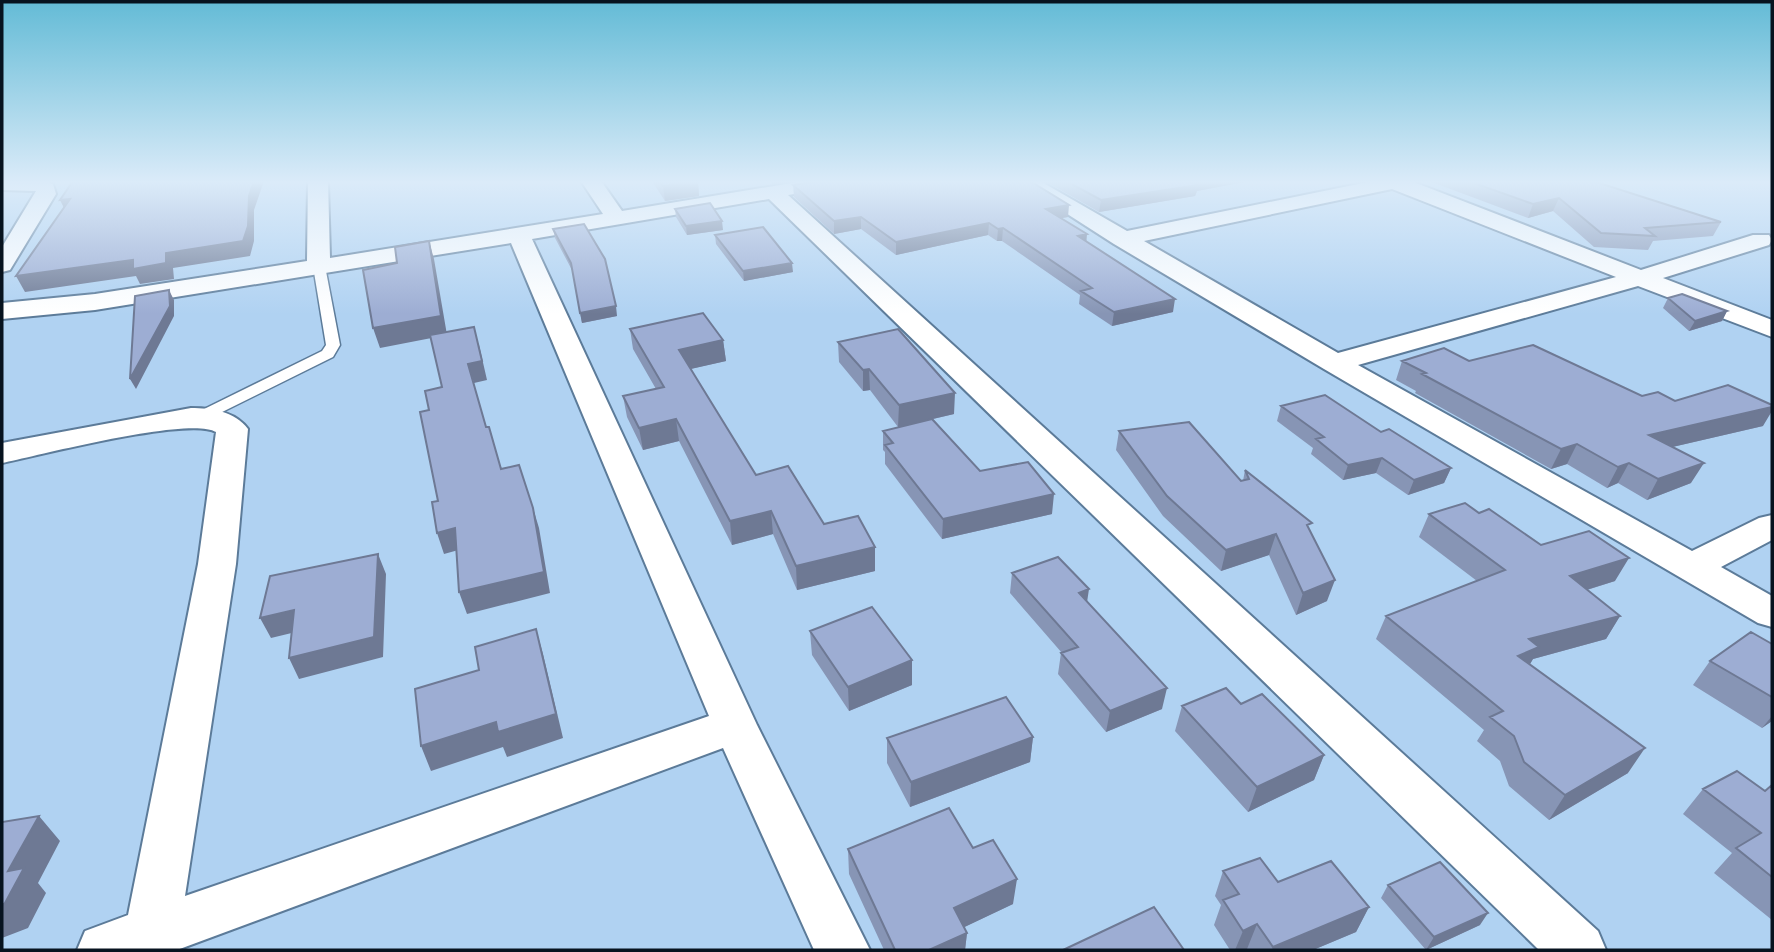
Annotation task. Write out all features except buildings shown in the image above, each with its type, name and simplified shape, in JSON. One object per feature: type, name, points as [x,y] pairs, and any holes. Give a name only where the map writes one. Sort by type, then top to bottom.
[{"type":"street","points":[[2,265],[27,225]]},
{"type":"street","points":[[319,225],[319,266]]},
{"type":"street","points":[[2,311],[60,307],[573,225]]},
{"type":"street","points":[[808,225],[1578,950]]},
{"type":"street","points":[[1100,225],[1334,363],[1772,612]]},
{"type":"street","points":[[1122,239],[1186,225]]},
{"type":"street","points":[[1507,225],[1772,329]]},
{"type":"street","points":[[519,235],[735,725],[842,950]]},
{"type":"street","points":[[1334,363],[1639,278],[1761,240]]},
{"type":"street","points":[[2,453],[202,416],[223,421],[232,429],[217,564],[150,942]]},
{"type":"street","points":[[1693,566],[1772,526]]},
{"type":"street","points":[[105,950],[150,942],[735,725]]},
{"type":"lane","points":[[202,416],[258,386],[328,354],[333,345],[319,266]]}]
